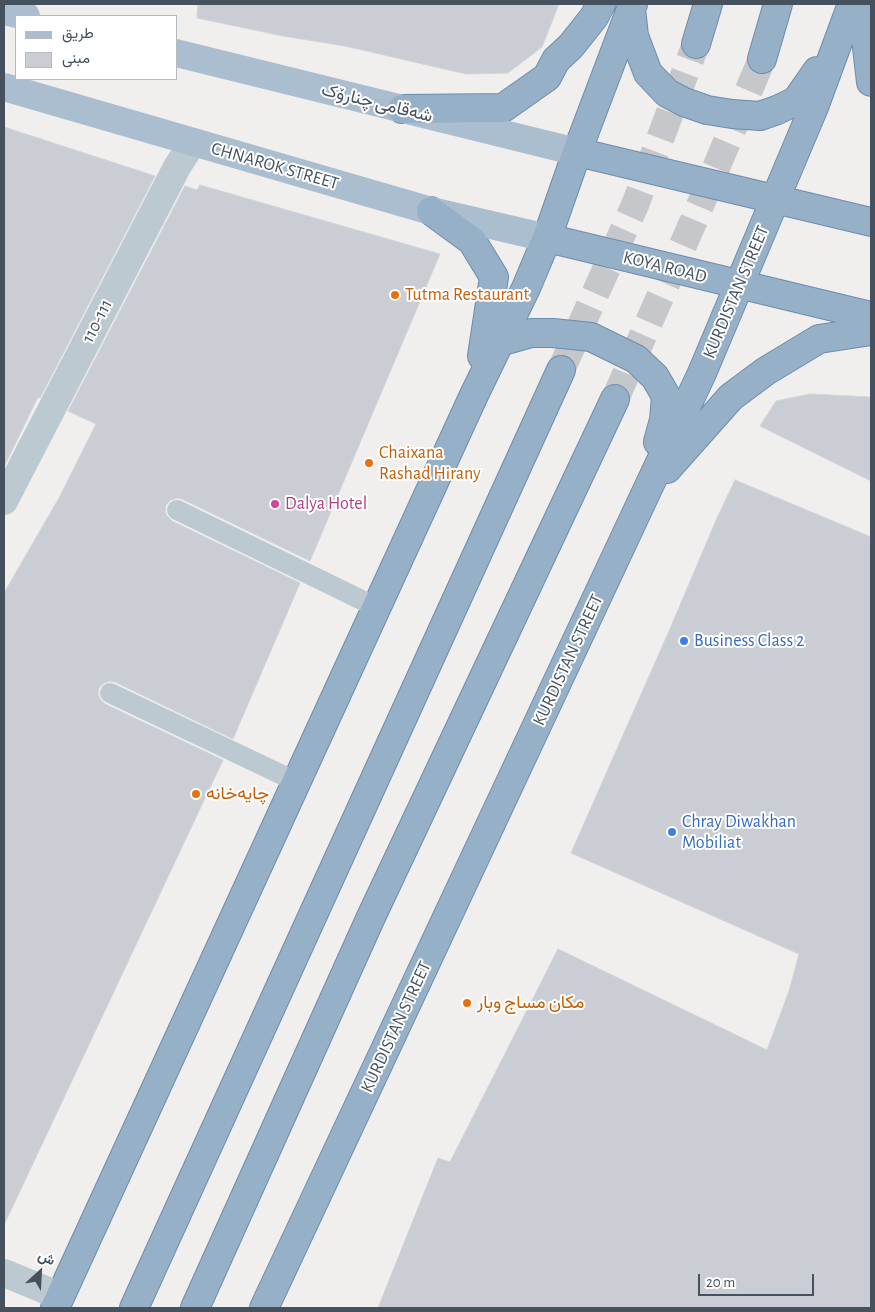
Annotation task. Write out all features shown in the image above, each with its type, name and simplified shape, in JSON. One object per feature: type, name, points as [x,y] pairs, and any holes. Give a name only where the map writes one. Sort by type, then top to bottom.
[{"type":"highway","points":[[402,109],[503,108],[547,78],[556,60],[572,46],[594,17],[600,4]]},
{"type":"highway","points":[[696,44],[708,4]]},
{"type":"highway","points":[[762,59],[778,4]]},
{"type":"highway","points":[[632,6],[634,36],[648,73],[666,93],[707,110],[760,116],[796,101],[820,68],[854,7]]},
{"type":"highway","points":[[58,1302],[376,607],[474,395],[526,288],[547,238],[632,6]]},
{"type":"highway","points":[[854,7],[871,82]]},
{"type":"highway","name":"KURDISTAN STREET","points":[[264,1308],[642,502],[740,285],[854,7]]},
{"type":"highway","points":[[577,152],[871,222]]},
{"type":"highway","points":[[431,211],[472,241],[494,277],[487,330],[474,395]]},
{"type":"highway","name":"KOYA ROAD","points":[[547,238],[871,316]]},
{"type":"highway","points":[[642,502],[731,397],[766,371],[819,340],[871,331]]},
{"type":"highway","points":[[499,342],[531,333],[591,337],[636,359],[655,377],[666,396],[664,420],[642,502]]},
{"type":"highway","points":[[134,1308],[561,370]]},
{"type":"highway","points":[[195,1308],[371,917],[615,399]]},
{"type":"main road","points":[[4,11],[22,15]]},
{"type":"main road","name":"شەقامی چنارۆک","points":[[178,53],[577,152]]},
{"type":"main road","name":"CHNAROK STREET","points":[[4,87],[431,211],[547,238]]},
{"type":"street","name":"110-111","points":[[4,501],[176,167],[193,142]]},
{"type":"street","points":[[4,1273],[58,1302]]},
{"type":"lane","points":[[176,510],[376,607]]},
{"type":"lane","points":[[110,693],[296,782]]},
{"type":"building","points":[[198,4],[559,4],[542,47],[508,73],[466,74],[345,46],[283,36],[197,18]]},
{"type":"building","points":[[4,127],[155,176],[40,398],[38,397],[4,467]]},
{"type":"building","points":[[200,185],[440,254],[310,561],[182,499],[171,500],[166,505],[165,511],[172,521],[300,583],[233,739],[115,682],[104,683],[99,688],[98,694],[105,704],[223,760],[4,1225],[4,593],[59,498],[96,424],[68,411],[185,186],[197,190]]},
{"type":"building","points":[[810,394],[871,397],[871,481],[760,426],[776,401]]},
{"type":"building","points":[[735,480],[871,537],[871,1308],[378,1308],[438,1158],[450,1162],[558,949],[767,1050],[789,991],[799,954],[571,853]]},
{"type":"tunnel","points":[[561,370],[635,205],[696,44]]},
{"type":"tunnel","points":[[615,399],[762,59]]},
{"type":"place","name":"Tutma Restaurant","points":[[395,295]]},
{"type":"place","name":"Chaixana Rashad Hirany","points":[[369,463]]},
{"type":"place","name":"Dalya Hotel","points":[[275,504]]},
{"type":"place","name":"Business Class 2","points":[[684,641]]},
{"type":"place","name":"چایەخانە","points":[[196,794]]},
{"type":"place","name":"Chray Diwakhan Mobiliat","points":[[672,832]]},
{"type":"place","name":"مكان مساج وبار","points":[[467,1003]]}]
